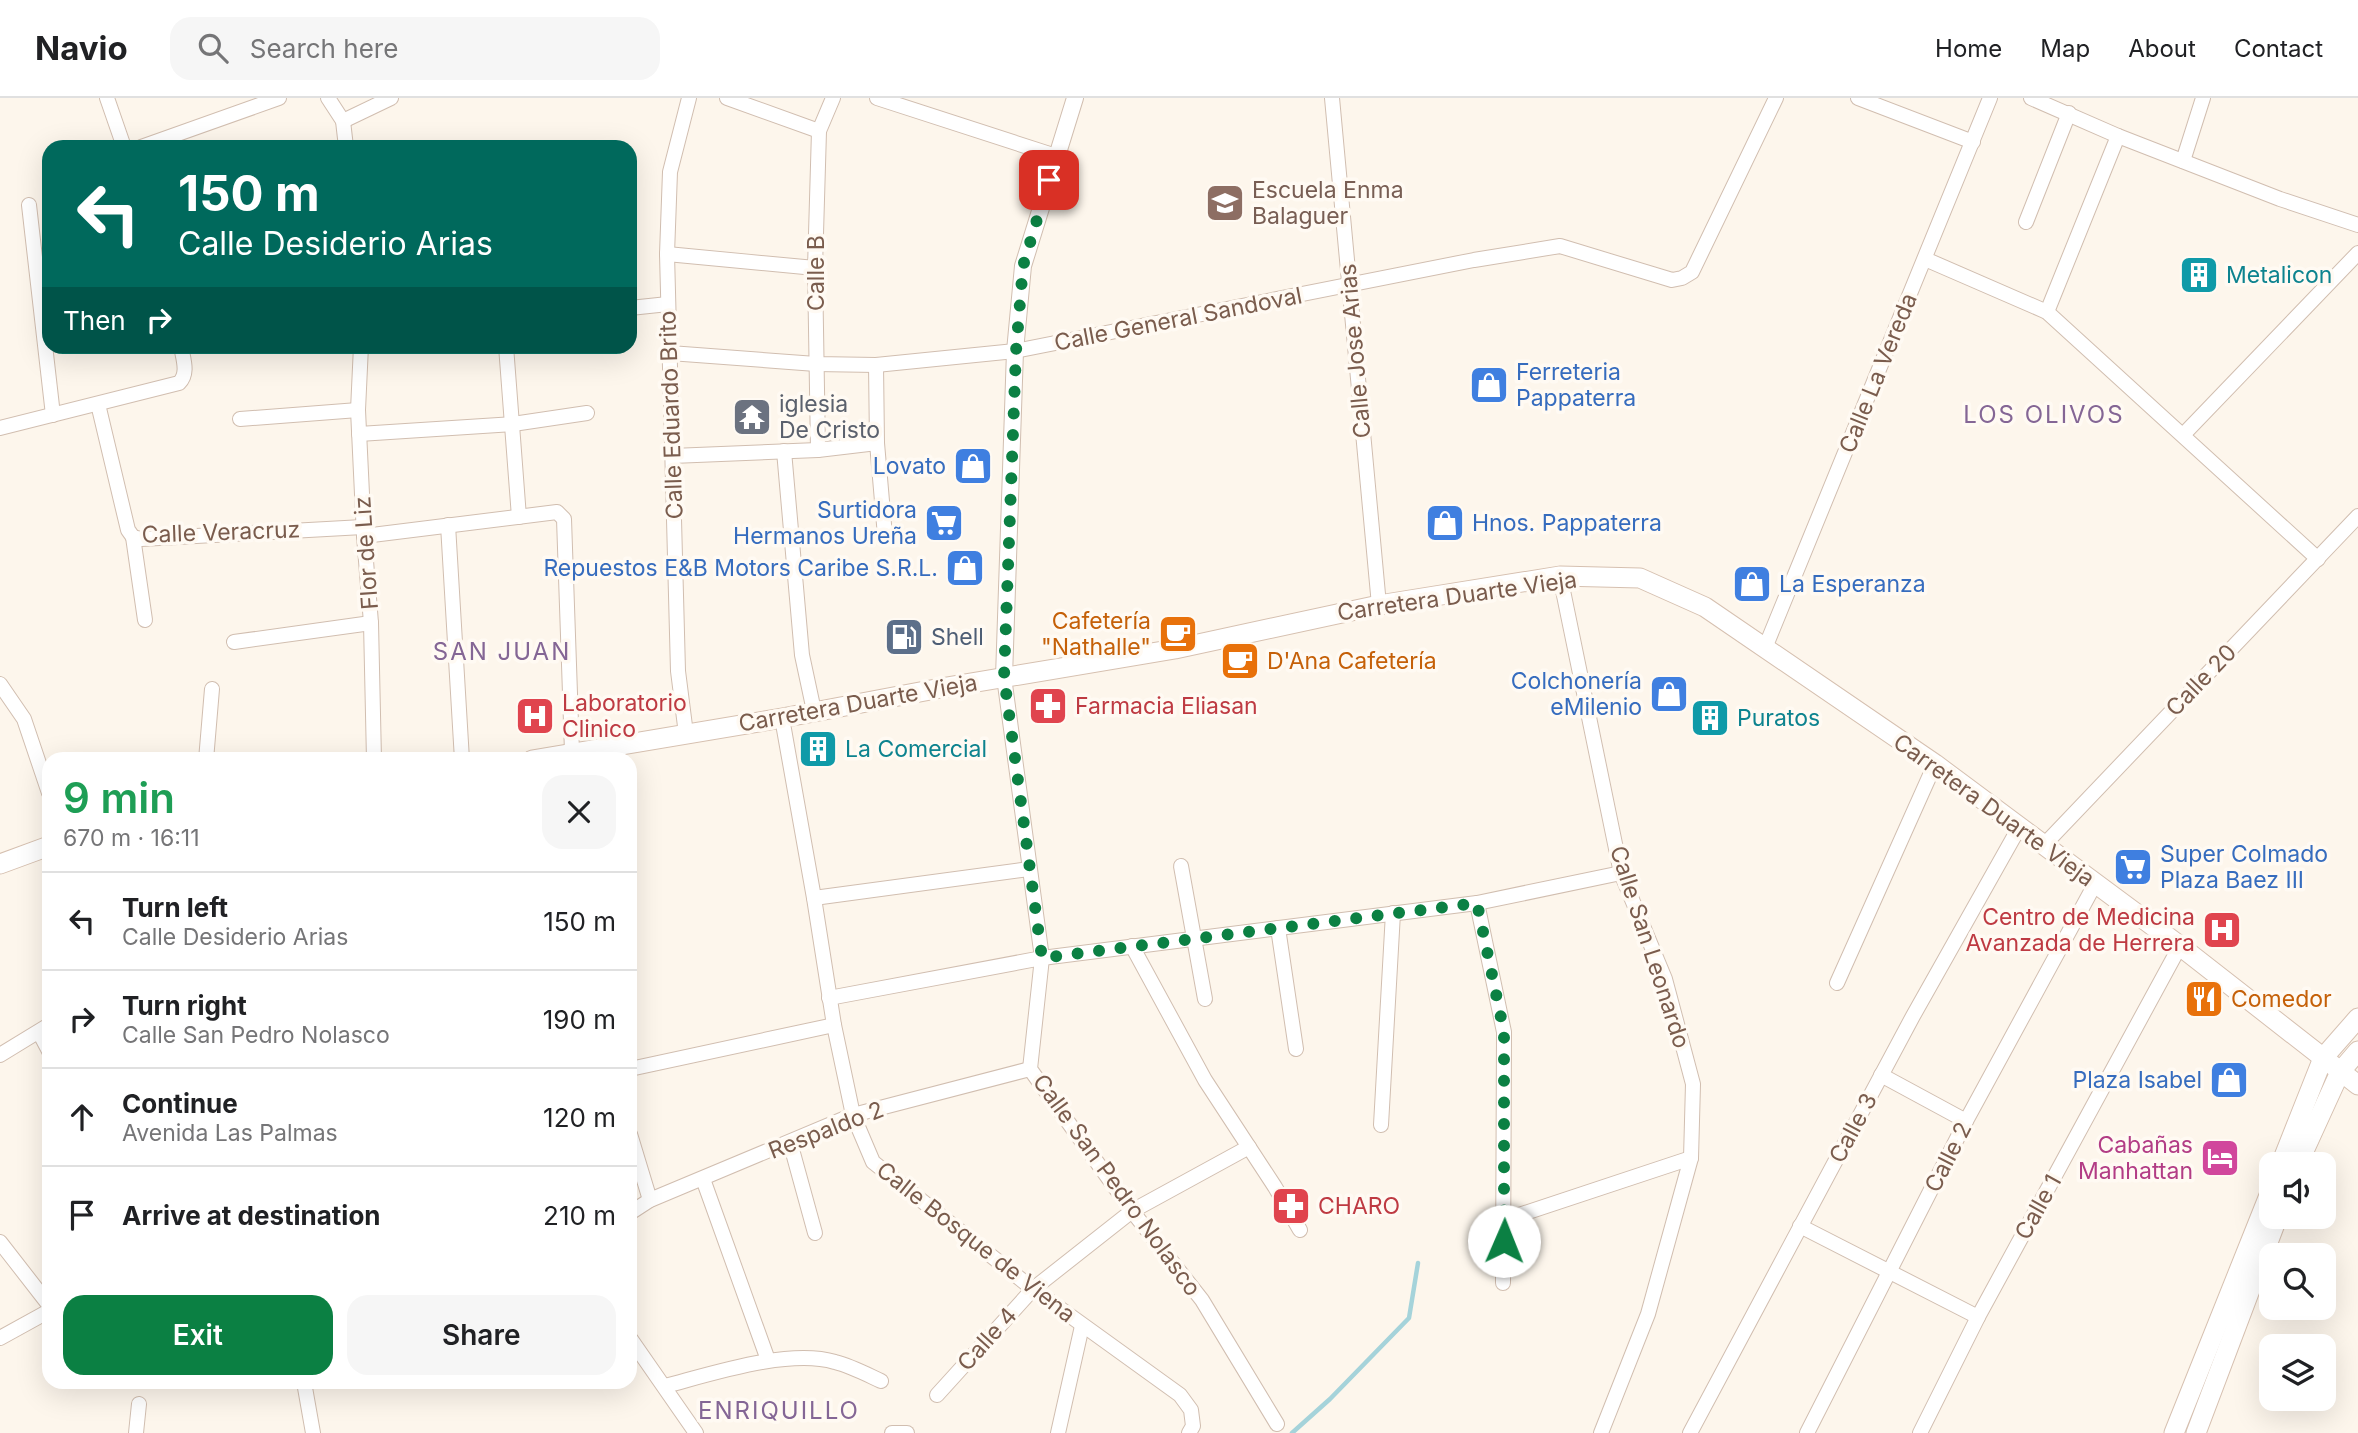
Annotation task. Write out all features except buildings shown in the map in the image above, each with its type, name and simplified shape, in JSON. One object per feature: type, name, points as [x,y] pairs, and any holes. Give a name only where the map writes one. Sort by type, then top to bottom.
[{"type":"main road","name":"Carretera Duarte Vieja","points":[[582,752],[1175,649],[1379,605],[1560,576],[1640,578],[1705,607],[1935,764],[2180,946],[2358,1085]]},
{"type":"main road","points":[[0,864],[42,849]]},
{"type":"main road","points":[[2286,1152],[2323,1058],[2358,1018]]},
{"type":"main road","points":[[2303,1152],[2340,1072],[2358,1051]]},
{"type":"main road","points":[[2174,1433],[2259,1220]]},
{"type":"main road","points":[[2196,1433],[2273,1229]]},
{"type":"street","points":[[107,98],[122,140]]},
{"type":"street","points":[[161,140],[279,98]]},
{"type":"street","points":[[328,98],[342,121],[345,140]]},
{"type":"street","points":[[342,121],[391,98]]},
{"type":"street","name":"Calle Eduardo Brito","points":[[686,734],[678,671],[667,254],[670,172],[689,98]]},
{"type":"street","points":[[727,98],[819,131]]},
{"type":"street","name":"Calle B","points":[[818,450],[815,268],[819,131],[833,98]]},
{"type":"street","points":[[877,98],[1056,156]]},
{"type":"street","points":[[1004,677],[1016,351],[1023,266],[1075,98]]},
{"type":"street","name":"Calle Jose Arias","points":[[1332,98],[1379,605]]},
{"type":"street","name":"Calle General Sandoval","points":[[670,353],[816,364],[876,365],[1016,351],[1475,260],[1560,246],[1672,280],[1682,278],[1692,272],[1776,98]]},
{"type":"street","points":[[1858,98],[1973,142]]},
{"type":"street","name":"Calle La Vereda","points":[[1765,648],[1990,98]]},
{"type":"street","points":[[2031,98],[2118,136],[2280,199],[2358,225]]},
{"type":"street","points":[[2183,161],[2203,98]]},
{"type":"street","points":[[2026,222],[2069,113]]},
{"type":"street","points":[[2047,312],[2118,136]]},
{"type":"street","points":[[29,205],[42,289]]},
{"type":"street","points":[[2183,435],[2358,253]]},
{"type":"street","points":[[667,254],[815,268]]},
{"type":"street","points":[[1926,259],[2047,312],[2318,559]]},
{"type":"street","points":[[637,308],[668,304]]},
{"type":"street","points":[[48,354],[52,415]]},
{"type":"street","points":[[0,428],[180,383],[184,378],[182,354]]},
{"type":"street","name":"Flor de Liz","points":[[361,354],[358,410],[371,623],[374,752]]},
{"type":"street","points":[[507,354],[519,517]]},
{"type":"street","points":[[876,365],[877,443],[885,536]]},
{"type":"street","name":"Calle Veracruz","points":[[98,404],[128,530],[133,537],[141,539],[364,531],[448,525],[558,512],[564,519],[565,752]]},
{"type":"street","points":[[240,419],[358,410]]},
{"type":"street","points":[[359,434],[513,424],[587,413]]},
{"type":"street","points":[[672,456],[818,450],[877,443]]},
{"type":"street","points":[[784,451],[802,655],[814,711]]},
{"type":"street","name":"Calle 20","points":[[2044,845],[2358,516]]},
{"type":"street","points":[[448,525],[462,752]]},
{"type":"street","points":[[133,537],[145,620]]},
{"type":"street","name":"Calle San Leonardo","points":[[1560,576],[1621,873],[1665,979],[1693,1084],[1691,1158],[1648,1314],[1601,1433]]},
{"type":"street","points":[[234,642],[371,623]]},
{"type":"street","name":"Calle San Pedro Nolasco","points":[[1004,677],[1042,958],[1030,1069],[1132,1211],[1202,1300],[1277,1424]]},
{"type":"street","points":[[0,684],[24,719],[42,772]]},
{"type":"street","points":[[207,752],[212,689]]},
{"type":"street","name":"Calle Bosque de Viena","points":[[782,718],[834,1025],[853,1115],[873,1162],[1033,1289],[1180,1395],[1191,1410],[1191,1430]]},
{"type":"street","points":[[1837,983],[1935,764]]},
{"type":"street","name":"Calle 3","points":[[1696,1431],[1800,1226],[2020,826]]},
{"type":"street","points":[[1181,866],[1205,999]]},
{"type":"street","points":[[814,898],[1029,869]]},
{"type":"street","points":[[829,998],[1042,958],[1477,903],[1621,873]]},
{"type":"street","name":"Calle 2","points":[[1807,1433],[1966,1121],[2095,884]]},
{"type":"street","points":[[1477,903],[1504,1032],[1503,1283]]},
{"type":"street","points":[[1381,1125],[1393,913]]},
{"type":"street","points":[[1278,928],[1296,1049]]},
{"type":"street","points":[[1132,946],[1205,1080],[1300,1230]]},
{"type":"street","name":"Calle 1","points":[[1920,1433],[1978,1317],[2180,946]]},
{"type":"street","points":[[637,1067],[834,1025]]},
{"type":"street","points":[[0,1055],[42,1030]]},
{"type":"street","name":"Respaldo 2","points":[[637,1208],[650,1200],[853,1115],[1030,1069]]},
{"type":"street","points":[[1881,1075],[1966,1121]]},
{"type":"street","points":[[790,1142],[815,1233]]},
{"type":"street","name":"Calle 4","points":[[937,1395],[1033,1289],[1132,1211],[1249,1147]]},
{"type":"street","points":[[637,1157],[650,1200]]},
{"type":"street","points":[[1504,1220],[1691,1158]]},
{"type":"street","points":[[703,1179],[768,1360]]},
{"type":"street","points":[[1800,1226],[1978,1317]]},
{"type":"street","points":[[0,1242],[42,1296]]},
{"type":"street","points":[[0,1338],[42,1315]]},
{"type":"street","points":[[1058,1433],[1082,1326]]},
{"type":"street","points":[[637,1348],[696,1433]]},
{"type":"street","points":[[664,1386],[768,1360],[834,1361],[881,1381]]},
{"type":"street","points":[[304,1389],[313,1433]]},
{"type":"street","points":[[136,1433],[139,1405]]},
{"type":"street","points":[[892,1433],[907,1433]]},
{"type":"waterway","points":[[1292,1433],[1330,1399],[1409,1318],[1418,1263]]},
{"type":"place","name":"Escuela Enma Balaguer","points":[[1225,203]]},
{"type":"place","name":"Metalicon","points":[[2199,275]]},
{"type":"place","name":"Ferreteria Pappaterra","points":[[1489,385]]},
{"type":"place","name":"iglesia De Cristo","points":[[752,417]]},
{"type":"place","name":"Lovato","points":[[973,466]]},
{"type":"place","name":"Surtidora Hermanos Ureña","points":[[944,523]]},
{"type":"place","name":"Hnos. Pappaterra","points":[[1445,523]]},
{"type":"place","name":"Repuestos E&B Motors Caribe S.R.L.","points":[[965,568]]},
{"type":"place","name":"La Esperanza","points":[[1752,584]]},
{"type":"place","name":"Cafetería \"Nathalle\"","points":[[1178,634]]},
{"type":"place","name":"Shell","points":[[904,637]]},
{"type":"place","name":"D'Ana Cafetería","points":[[1240,661]]},
{"type":"place","name":"Colchonería eMilenio","points":[[1669,694]]},
{"type":"place","name":"Farmacia Eliasan","points":[[1048,706]]},
{"type":"place","name":"Laboratorio Clinico","points":[[535,716]]},
{"type":"place","name":"Puratos","points":[[1710,718]]},
{"type":"place","name":"La Comercial","points":[[818,749]]},
{"type":"place","name":"Super Colmado Plaza Baez III","points":[[2133,867]]},
{"type":"place","name":"Centro de Medicina Avanzada de Herrera","points":[[2222,930]]},
{"type":"place","name":"Comedor","points":[[2204,999]]},
{"type":"place","name":"Plaza Isabel","points":[[2229,1080]]},
{"type":"place","name":"Cabañas Manhattan","points":[[2220,1158]]},
{"type":"place","name":"CHARO","points":[[1291,1206]]},
{"type":"district","name":"LOS OLIVOS","points":[[2044,415]]},
{"type":"district","name":"SAN JUAN","points":[[502,652]]},
{"type":"district","name":"ENRIQUILLO","points":[[779,1411]]},
{"type":"route","points":[[1049,180],[1023,266],[1016,351],[1004,677],[1042,958],[1477,903],[1504,1032],[1504,1241]]}]
